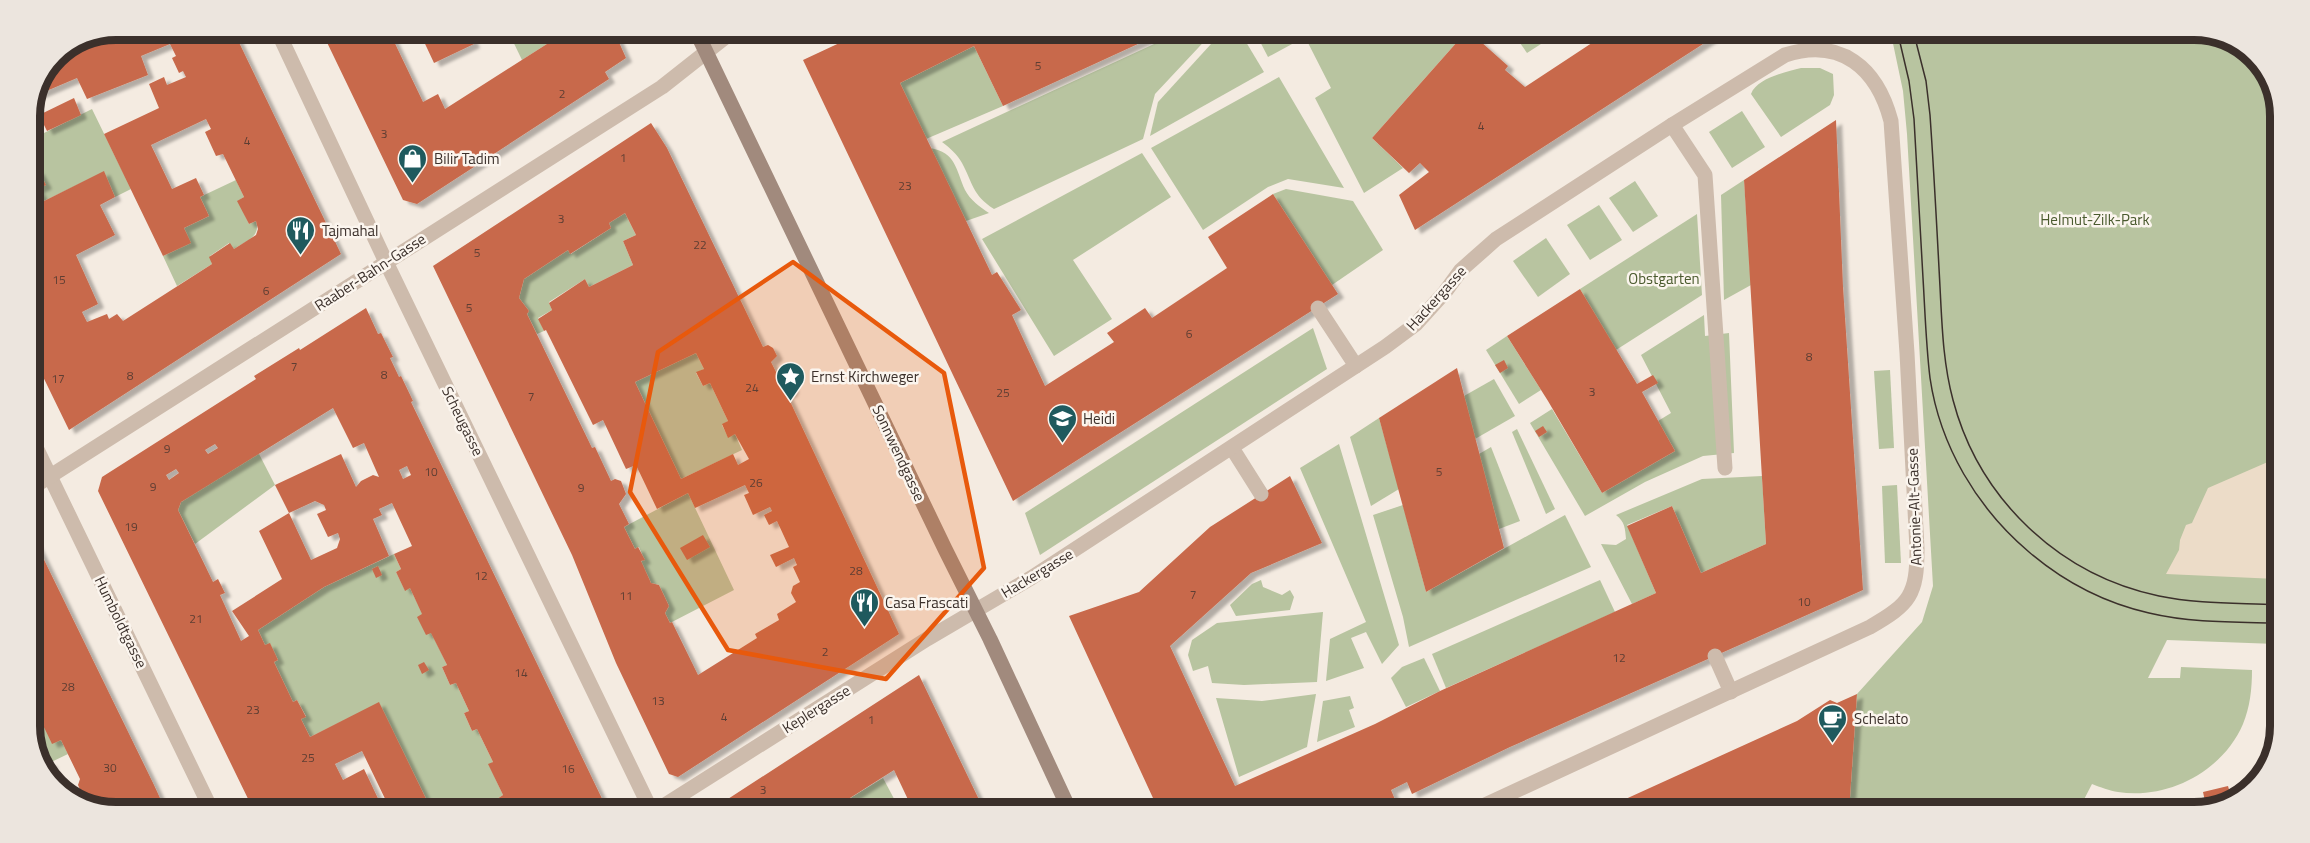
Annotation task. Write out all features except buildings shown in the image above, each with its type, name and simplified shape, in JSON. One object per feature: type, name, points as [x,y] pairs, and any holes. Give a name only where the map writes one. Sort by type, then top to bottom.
[{"type":"main road","name":"Sonnwendgasse","points":[[702,41],[1066,802]]},
{"type":"street","name":"Scheugasse","points":[[282,41],[386,262],[647,802]]},
{"type":"street","name":"Raaber-Bahn-Gasse","points":[[41,482],[662,87],[720,41]]},
{"type":"street","name":"Hackergasse","points":[[975,610],[1031,578],[1356,366],[1416,324],[1461,270],[1496,239],[1672,125],[1785,55],[1820,48],[1842,55]]},
{"type":"street","name":"Antonie-Alt-Gasse","points":[[1494,802],[1870,627],[1891,615],[1914,589],[1917,573],[1907,352],[1892,121],[1880,89],[1858,64],[1842,55]]},
{"type":"street","points":[[1672,125],[1705,175],[1725,468]]},
{"type":"street","points":[[1318,308],[1356,366]]},
{"type":"street","points":[[1232,448],[1262,494]]},
{"type":"street","name":"Humboldtgasse","points":[[41,456],[208,802]]},
{"type":"street","name":"Keplergasse","points":[[670,802],[975,610]]},
{"type":"street","points":[[1715,656],[1731,692]]},
{"type":"highlighted area","points":[[793,262],[944,373],[984,568],[886,679],[728,650],[630,492],[658,352]]},
{"type":"green space","points":[[513,41],[550,41],[550,42],[522,60]]},
{"type":"green space","points":[[1161,41],[1205,41],[1155,94],[1143,139],[994,209],[977,194],[960,160],[942,142]]},
{"type":"green space","points":[[1214,41],[1245,41],[1264,72],[1150,136],[1158,102]]},
{"type":"green space","points":[[1260,41],[1298,41],[1268,57]]},
{"type":"green space","points":[[1307,41],[1458,41],[1372,138],[1403,168],[1364,193],[1315,98],[1331,88]]},
{"type":"green space","points":[[1519,41],[1546,41],[1527,53]]},
{"type":"green space","name":"Helmut-Zilk-Park","points":[[1892,41],[2208,42],[2227,48],[2240,56],[2254,70],[2262,83],[2269,112],[2270,644],[2167,640],[2148,678],[2180,678],[2181,667],[2252,670],[2247,711],[2234,741],[2222,756],[2192,779],[2156,791],[2137,793],[2105,789],[2092,784],[2083,802],[1850,802],[1857,694],[1922,622],[1933,586],[1903,91]]},
{"type":"green space","points":[[974,46],[1003,106],[926,139],[900,83]]},
{"type":"green space","points":[[1801,68],[1820,68],[1833,74],[1834,95],[1830,105],[1781,137],[1751,94],[1754,88],[1766,80]]},
{"type":"green space","points":[[1279,77],[1344,188],[1288,179],[1268,187],[1203,230],[1151,148]]},
{"type":"green space","points":[[92,109],[131,189],[115,197],[104,172],[44,201],[41,195],[41,187],[45,185],[41,175],[41,134]]},
{"type":"green space","points":[[1742,111],[1765,147],[1732,168],[1709,132]]},
{"type":"green space","points":[[930,148],[945,153],[950,158],[967,194],[989,213],[966,221]]},
{"type":"green space","points":[[1142,153],[1171,197],[1073,260],[1112,319],[1054,356],[982,239]]},
{"type":"green space","points":[[236,180],[244,197],[238,201],[249,224],[256,221],[254,235],[234,249],[229,243],[210,256],[212,264],[177,286],[163,256],[190,243],[184,228],[209,216],[200,197]]},
{"type":"green space","points":[[1744,180],[1751,285],[1724,300],[1721,195]]},
{"type":"green space","points":[[1635,181],[1658,216],[1633,232],[1609,198]]},
{"type":"green space","points":[[1286,189],[1353,201],[1383,250],[1332,285],[1273,194]]},
{"type":"green space","points":[[1599,205],[1622,240],[1590,260],[1567,225]]},
{"type":"green space","points":[[625,213],[636,235],[623,241],[633,265],[589,287],[585,279],[549,302],[552,310],[538,318],[544,331],[537,334],[527,314],[529,311],[519,298],[524,279],[568,250],[571,254],[611,228],[609,223]]},
{"type":"green space","name":"Obstgarten","points":[[1697,214],[1702,295],[1616,350],[1580,289]]},
{"type":"green space","points":[[1546,238],[1570,274],[1538,297],[1513,261]]},
{"type":"green space","points":[[1704,315],[1705,336],[1729,333],[1734,453],[1703,456],[1645,482],[1585,516],[1530,423],[1552,409],[1602,493],[1675,451],[1658,421],[1671,413],[1641,355]]},
{"type":"green space","points":[[1313,328],[1327,369],[1040,555],[1025,513]]},
{"type":"green space","points":[[1507,336],[1541,390],[1519,404],[1486,350]]},
{"type":"green space","points":[[696,353],[704,369],[696,373],[703,386],[710,383],[728,421],[722,425],[728,437],[735,434],[742,450],[681,479],[635,382]]},
{"type":"green space","points":[[1890,370],[1894,448],[1879,449],[1874,371]]},
{"type":"green space","points":[[1494,379],[1515,416],[1475,439],[1464,396]]},
{"type":"green space","points":[[1379,418],[1399,489],[1371,506],[1350,437]]},
{"type":"green space","points":[[1517,429],[1555,509],[1546,514],[1512,432]]},
{"type":"green space","points":[[1339,444],[1399,645],[1382,664],[1366,632],[1351,638],[1364,668],[1326,681],[1330,639],[1366,622],[1300,468]]},
{"type":"green space","points":[[1491,447],[1520,521],[1499,529],[1479,454]]},
{"type":"green space","points":[[258,452],[275,485],[195,544],[178,510],[181,502]]},
{"type":"green space","points":[[1762,476],[1766,544],[1701,573],[1672,506],[1627,525],[1656,593],[1632,604],[1601,544],[1616,545],[1626,539],[1624,526],[1616,515],[1702,479]]},
{"type":"green space","points":[[1897,485],[1901,563],[1885,563],[1882,486]]},
{"type":"green space","points":[[688,493],[734,590],[670,623],[665,613],[669,606],[659,585],[651,583],[641,562],[644,559],[639,547],[635,549],[624,527]]},
{"type":"green space","points":[[1403,505],[1426,592],[1565,515],[1591,567],[1409,647],[1403,617],[1373,515]]},
{"type":"green space","points":[[394,554],[401,569],[396,572],[405,590],[410,588],[447,665],[442,667],[450,685],[456,683],[469,711],[464,713],[472,731],[477,729],[493,762],[489,765],[503,795],[492,802],[428,802],[379,703],[310,737],[301,719],[306,716],[297,700],[293,702],[274,662],[278,660],[270,644],[265,645],[258,630],[324,587]]},
{"type":"green space","points":[[1261,580],[1263,587],[1282,595],[1290,590],[1294,597],[1290,610],[1236,616],[1230,605],[1252,584]]},
{"type":"green space","points":[[1600,580],[1615,612],[1446,688],[1432,654]]},
{"type":"green space","points":[[1323,612],[1317,682],[1244,685],[1212,683],[1208,666],[1193,671],[1188,655],[1192,640],[1217,623]]},
{"type":"green space","points":[[1424,658],[1440,691],[1406,707],[1391,678],[1402,667]]},
{"type":"green space","points":[[1316,694],[1307,747],[1239,777],[1216,698],[1262,701]]},
{"type":"green space","points":[[1350,696],[1354,708],[1349,710],[1355,727],[1317,742],[1323,701]]},
{"type":"green space","points":[[41,720],[52,743],[61,740],[68,754],[50,762],[42,741]]},
{"type":"green space","points":[[883,778],[896,802],[854,802],[849,799]]},
{"type":"shaded area","points":[[2270,461],[2270,579],[2166,574],[2179,550],[2186,525],[2192,523],[2208,488]]},
{"type":"tram line","points":[[1900,41],[1909,81],[1914,119],[1930,378],[1942,428],[1977,496],[2010,535],[2042,563],[2085,590],[2101,597],[2133,609],[2181,619],[2270,623]]},
{"type":"tram line","points":[[1916,41],[1926,81],[1930,115],[1942,330],[1947,372],[1953,400],[1965,436],[1982,469],[2003,500],[2028,527],[2057,551],[2088,570],[2123,586],[2173,599],[2270,605]]},
{"type":"place","name":"Bilir Tadim","points":[[413,184]]},
{"type":"place","name":"Tajmahal","points":[[301,256]]},
{"type":"place","name":"Ernst Kirchweger","points":[[790,402]]},
{"type":"place","name":"Heidi","points":[[1062,444]]},
{"type":"place","name":"Casa Frascati","points":[[864,628]]},
{"type":"place","name":"Schelato","points":[[1833,744]]}]
